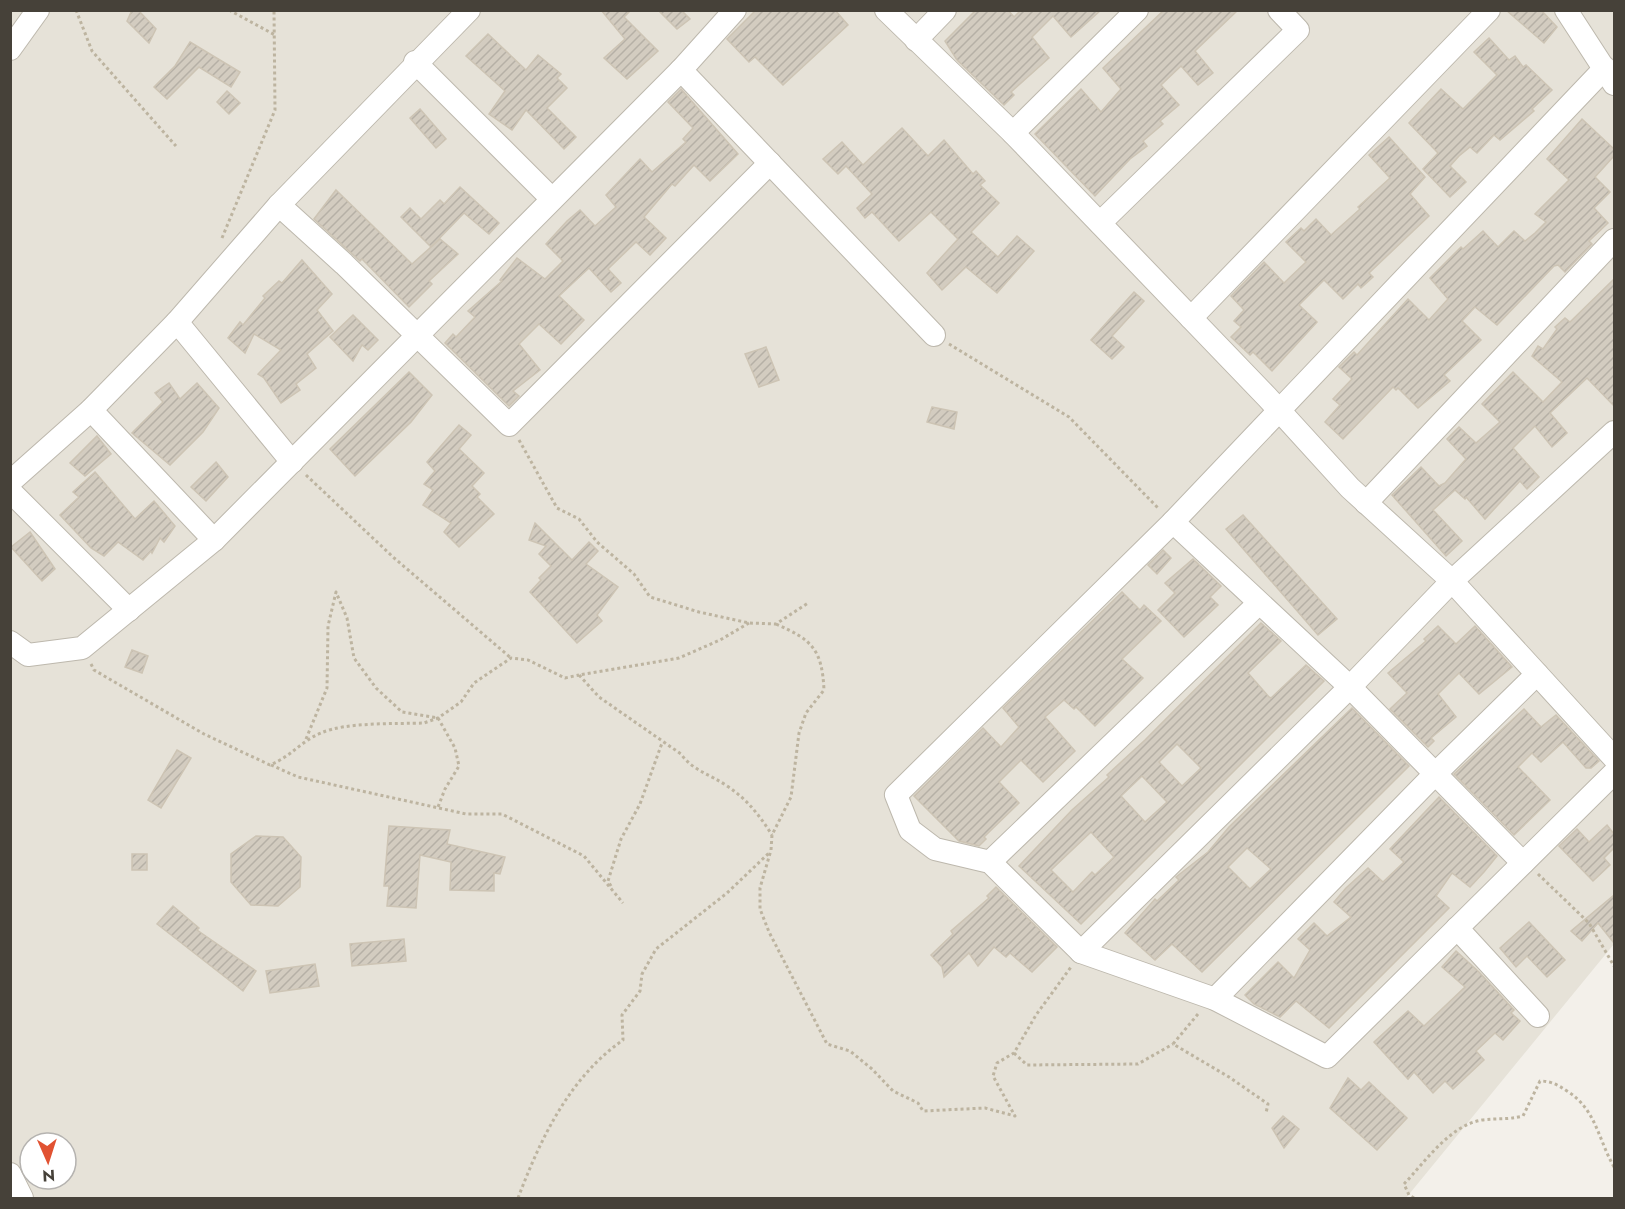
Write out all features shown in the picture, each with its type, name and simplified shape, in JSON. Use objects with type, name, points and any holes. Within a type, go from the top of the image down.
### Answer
[{"type":"street","points":[[10,50],[38,10]]},
{"type":"street","points":[[10,482],[91,410],[177,321],[279,205],[469,10]]},
{"type":"street","points":[[10,642],[28,655],[82,648],[214,540],[681,70],[735,10]]},
{"type":"street","points":[[886,10],[1013,133],[1366,503],[1452,581],[1614,758]]},
{"type":"street","points":[[916,40],[945,10]]},
{"type":"street","points":[[1013,133],[1137,10]]},
{"type":"street","points":[[1100,223],[1298,30],[1280,10]]},
{"type":"street","points":[[1191,318],[1489,10]]},
{"type":"street","points":[[1566,10],[1610,76],[1279,410],[1173,522],[896,795],[910,830],[935,849],[990,862],[1081,952],[1215,999],[1327,1057],[1457,928],[1527,866],[1614,773]]},
{"type":"street","points":[[416,62],[552,199]]},
{"type":"street","points":[[681,70],[934,335]]},
{"type":"street","points":[[279,205],[344,264],[415,336],[509,425],[770,163]]},
{"type":"street","points":[[1366,503],[1614,240]]},
{"type":"street","points":[[177,321],[292,462]]},
{"type":"street","points":[[91,410],[214,540]]},
{"type":"street","points":[[1081,952],[1350,687],[1452,581],[1614,432]]},
{"type":"street","points":[[10,491],[129,610]]},
{"type":"street","points":[[1173,522],[1258,604],[1350,687],[1527,866]]},
{"type":"street","points":[[990,862],[1258,604]]},
{"type":"street","points":[[1215,999],[1435,774],[1537,674]]},
{"type":"street","points":[[1457,928],[1538,1016]]},
{"type":"street","points":[[10,1174],[22,1198]]},
{"type":"path","points":[[76,10],[92,51],[176,146]]},
{"type":"path","points":[[230,10],[275,35]]},
{"type":"path","points":[[221,242],[275,110],[274,10]]},
{"type":"path","points":[[934,335],[1069,417],[1173,522]]},
{"type":"path","points":[[509,425],[536,466],[558,508],[579,519],[597,542],[634,574],[650,597],[673,606],[749,623],[776,624],[803,636],[818,652],[823,668],[824,690],[806,714],[800,733],[791,797],[772,836],[771,850],[760,888],[760,909],[779,954],[828,1044],[850,1051],[872,1069],[893,1091],[918,1103],[923,1111],[985,1108],[1016,1116],[993,1076],[997,1063],[1014,1053],[1032,1022],[1081,952]]},
{"type":"path","points":[[292,462],[393,557],[511,658],[528,660],[565,678],[679,657],[720,640],[749,623]]},
{"type":"path","points":[[270,765],[289,757],[306,739],[327,688],[328,626],[336,592],[347,618],[354,658],[376,688],[402,712],[438,718]]},
{"type":"path","points":[[776,624],[808,603]]},
{"type":"path","points":[[82,648],[94,670],[204,734],[270,765],[306,779],[466,814],[502,814],[540,831],[557,844],[584,856],[623,903],[608,881],[621,839],[640,804],[662,743]]},
{"type":"path","points":[[306,739],[324,731],[424,723],[438,718],[461,702],[474,683],[511,658]]},
{"type":"path","points":[[579,675],[599,697],[637,722],[662,743],[681,754],[690,767],[727,786],[756,809],[772,836]]},
{"type":"path","points":[[438,718],[455,748],[459,766],[445,789],[438,807]]},
{"type":"path","points":[[518,1198],[547,1127],[582,1077],[623,1040],[622,1015],[640,991],[642,974],[656,949],[727,893],[771,850]]},
{"type":"path","points":[[1527,866],[1588,923],[1614,966]]},
{"type":"path","points":[[1014,1053],[1027,1065],[1138,1064],[1173,1044],[1190,1020],[1215,999]]},
{"type":"path","points":[[1173,1044],[1229,1077],[1268,1104],[1266,1113]]},
{"type":"path","points":[[1414,1198],[1408,1195],[1404,1184],[1442,1144],[1466,1125],[1483,1120],[1503,1121],[1523,1116],[1540,1081],[1549,1081],[1581,1100],[1598,1126],[1614,1167]]},
{"type":"shaded area","points":[[10,11],[1614,11],[1614,944],[1406,1198],[11,1198]]},
{"type":"building","points":[[132,10],[138,10],[156,29],[149,43],[127,21]]},
{"type":"building","points":[[601,10],[631,10],[624,17],[658,51],[627,79],[604,58],[625,39]]},
{"type":"building","points":[[658,10],[681,10],[690,19],[677,29]]},
{"type":"building","points":[[756,10],[835,10],[848,25],[783,85],[755,57],[749,62],[727,39]]},
{"type":"building","points":[[976,10],[1008,10],[1014,17],[1021,10],[1101,10],[1071,37],[1053,16],[1032,37],[1049,58],[1011,92],[1014,95],[1004,105],[957,60],[945,41]]},
{"type":"building","points":[[1164,10],[1238,10],[1195,51],[1213,73],[1198,85],[1181,66],[1161,85],[1179,105],[1160,121],[1163,124],[1143,141],[1147,146],[1130,159],[1095,196],[1035,134],[1081,89],[1101,112],[1121,89],[1103,68]]},
{"type":"building","points":[[1506,10],[1541,10],[1557,27],[1544,43]]},
{"type":"building","points":[[488,34],[526,70],[538,55],[561,74],[557,78],[567,88],[547,108],[576,137],[564,149],[526,110],[512,130],[489,114],[505,91],[466,56]]},
{"type":"building","points":[[1489,38],[1509,60],[1515,56],[1523,67],[1526,65],[1552,90],[1532,109],[1534,111],[1500,140],[1494,135],[1477,153],[1470,147],[1459,156],[1450,166],[1466,182],[1450,197],[1423,169],[1438,153],[1409,123],[1441,89],[1463,109],[1497,75],[1474,52]]},
{"type":"building","points":[[190,42],[240,72],[231,87],[199,67],[167,99],[154,87],[175,66]]},
{"type":"building","points":[[681,89],[738,154],[710,181],[694,165],[675,186],[672,184],[644,217],[666,238],[650,255],[636,242],[608,269],[621,283],[611,292],[589,268],[559,296],[584,320],[561,344],[539,324],[519,344],[540,370],[513,391],[519,396],[509,406],[445,343],[453,334],[456,337],[475,317],[468,311],[502,281],[500,280],[517,258],[545,279],[563,261],[546,244],[567,221],[580,210],[595,226],[616,207],[606,195],[640,159],[652,172],[686,142],[683,139],[693,128],[668,102]]},
{"type":"building","points":[[227,91],[240,103],[229,114],[217,102]]},
{"type":"building","points":[[420,109],[446,139],[436,148],[410,118]]},
{"type":"building","points":[[1582,119],[1614,149],[1614,156],[1595,177],[1610,192],[1594,208],[1608,223],[1589,241],[1592,244],[1565,272],[1558,265],[1554,266],[1497,325],[1475,307],[1462,321],[1481,340],[1444,375],[1450,381],[1418,408],[1398,388],[1396,390],[1393,387],[1343,439],[1325,422],[1340,405],[1333,399],[1352,379],[1339,367],[1354,352],[1357,355],[1408,299],[1429,320],[1448,299],[1430,278],[1461,247],[1463,249],[1483,231],[1498,247],[1514,231],[1525,241],[1546,222],[1535,214],[1569,180],[1547,159]]},
{"type":"building","points":[[902,128],[928,156],[944,140],[973,174],[976,171],[985,181],[980,185],[999,203],[971,232],[998,257],[1017,236],[1034,251],[997,293],[966,267],[942,290],[927,273],[958,239],[931,212],[899,241],[872,212],[865,218],[857,208],[872,194],[846,166],[838,174],[823,159],[842,142],[863,165]]},
{"type":"building","points":[[1389,137],[1425,177],[1410,194],[1429,216],[1369,273],[1373,277],[1361,288],[1358,284],[1343,299],[1324,280],[1299,305],[1317,322],[1272,371],[1253,352],[1250,355],[1231,337],[1241,327],[1234,321],[1244,310],[1231,296],[1264,262],[1284,283],[1306,262],[1286,242],[1301,228],[1304,231],[1316,219],[1331,235],[1360,209],[1358,207],[1390,178],[1369,155]]},
{"type":"building","points":[[460,187],[499,223],[489,234],[464,213],[431,247],[401,217],[410,208],[421,219],[440,200],[444,204]]},
{"type":"building","points":[[336,190],[412,264],[440,239],[458,254],[429,281],[432,284],[409,307],[362,259],[360,261],[314,219]]},
{"type":"building","points":[[302,260],[332,294],[317,310],[333,331],[307,354],[316,368],[296,384],[300,390],[281,403],[264,378],[258,374],[281,350],[254,334],[245,353],[228,338],[240,322],[243,325],[265,298],[263,296],[279,281],[282,283]]},
{"type":"building","points":[[1614,279],[1614,406],[1587,378],[1550,413],[1567,433],[1552,447],[1535,426],[1513,448],[1539,477],[1527,489],[1520,481],[1485,519],[1466,497],[1465,499],[1455,490],[1433,510],[1462,541],[1446,556],[1392,495],[1421,467],[1439,486],[1445,483],[1466,459],[1447,439],[1459,427],[1476,443],[1500,422],[1482,404],[1513,372],[1543,402],[1562,382],[1532,356],[1538,346],[1543,349],[1557,329],[1555,327],[1565,318],[1570,322]]},
{"type":"building","points":[[1134,292],[1144,301],[1112,336],[1124,347],[1112,359],[1091,340]]},
{"type":"building","points":[[353,315],[378,340],[368,350],[362,345],[353,361],[330,337]]},
{"type":"building","points":[[766,347],[779,380],[759,387],[745,354]]},
{"type":"building","points":[[409,372],[432,395],[411,422],[355,476],[330,449]]},
{"type":"building","points":[[169,383],[180,399],[197,383],[219,408],[203,432],[170,465],[132,433],[163,402],[155,393]]},
{"type":"building","points":[[932,407],[957,412],[954,429],[927,422]]},
{"type":"building","points":[[459,425],[471,435],[459,449],[484,473],[472,486],[480,494],[477,497],[494,514],[459,547],[444,532],[451,523],[423,505],[433,490],[424,484],[435,471],[427,462]]},
{"type":"building","points":[[97,436],[111,454],[85,476],[70,463]]},
{"type":"building","points":[[216,462],[228,477],[206,501],[191,487]]},
{"type":"building","points":[[95,472],[135,519],[154,501],[175,526],[164,542],[160,538],[152,553],[151,551],[143,560],[118,542],[104,556],[91,548],[60,515],[79,497],[73,492]]},
{"type":"building","points":[[1243,515],[1337,619],[1318,635],[1226,529]]},
{"type":"building","points":[[535,523],[572,560],[589,542],[598,551],[586,564],[618,587],[597,615],[602,621],[577,643],[530,592],[551,566],[539,554],[546,546],[529,540]]},
{"type":"building","points":[[30,532],[55,569],[42,581],[11,547]]},
{"type":"building","points":[[1163,550],[1171,558],[1157,574],[1148,565]]},
{"type":"building","points":[[1193,559],[1221,586],[1210,597],[1218,605],[1184,637],[1158,610],[1175,593],[1165,583]]},
{"type":"building","points":[[1122,592],[1140,610],[1144,605],[1161,621],[1122,659],[1143,678],[1095,726],[1076,707],[1074,709],[1064,700],[1045,717],[1075,751],[1043,782],[1021,760],[999,782],[1019,803],[984,837],[986,839],[979,846],[959,841],[914,796],[983,728],[1001,747],[1019,727],[1003,708]]},
{"type":"building","points":[[1261,623],[1281,641],[1248,673],[1269,697],[1271,698],[1306,665],[1324,681],[1081,924],[1019,866],[1072,810],[1109,777],[1107,775]],"holes":[[[1177,744],[1201,768],[1182,786],[1159,762]],[[1142,776],[1167,802],[1145,822],[1121,796]],[[1091,832],[1114,857],[1095,875],[1092,872],[1073,892],[1051,870]]]},
{"type":"building","points":[[1438,626],[1456,644],[1475,626],[1512,667],[1479,694],[1459,673],[1438,694],[1456,717],[1431,738],[1434,741],[1428,747],[1390,709],[1407,693],[1388,673],[1426,641],[1424,639]]},
{"type":"building","points":[[132,650],[148,656],[142,673],[125,667]]},
{"type":"building","points":[[1352,708],[1409,766],[1202,972],[1172,944],[1155,960],[1125,933],[1155,899],[1157,901],[1179,880],[1176,877],[1208,852],[1229,827]],"holes":[[[1247,848],[1271,869],[1250,889],[1228,867]]]},
{"type":"building","points":[[1524,709],[1541,727],[1556,715],[1599,761],[1591,768],[1586,768],[1563,742],[1541,762],[1532,753],[1518,767],[1550,800],[1514,835],[1454,774]]},
{"type":"building","points":[[177,750],[191,758],[161,808],[148,800]]},
{"type":"building","points":[[1439,797],[1497,856],[1484,872],[1470,887],[1452,873],[1436,896],[1449,908],[1329,1028],[1296,1001],[1280,1017],[1254,1004],[1245,995],[1278,962],[1294,978],[1310,950],[1298,939],[1314,923],[1327,936],[1351,917],[1334,902],[1346,888],[1368,868],[1383,882],[1404,862],[1390,849]]},
{"type":"building","points":[[1607,825],[1614,834],[1614,848],[1604,858],[1610,865],[1593,881],[1559,846],[1577,829],[1589,842]]},
{"type":"building","points":[[389,826],[450,830],[447,844],[505,857],[500,874],[494,873],[494,891],[450,890],[451,862],[420,855],[416,908],[387,906],[389,886],[384,886]]},
{"type":"building","points":[[256,836],[283,837],[301,857],[300,887],[278,906],[251,905],[231,882],[231,854]]},
{"type":"building","points":[[132,854],[147,854],[147,870],[132,870]]},
{"type":"building","points":[[996,887],[1057,947],[1032,972],[1010,953],[1006,957],[994,947],[978,966],[969,953],[944,977],[942,967],[931,955],[953,934],[951,931],[989,898],[987,896]]},
{"type":"building","points":[[1614,895],[1614,943],[1598,923],[1582,941],[1571,931]]},
{"type":"building","points":[[173,906],[199,928],[197,930],[256,971],[243,991],[157,924]]},
{"type":"building","points":[[1529,922],[1565,960],[1547,977],[1527,956],[1516,967],[1500,948]]},
{"type":"building","points":[[404,939],[406,961],[352,966],[350,944]]},
{"type":"building","points":[[1456,951],[1514,1010],[1511,1013],[1520,1021],[1503,1040],[1495,1033],[1476,1051],[1484,1060],[1453,1089],[1445,1081],[1433,1093],[1414,1072],[1408,1079],[1374,1042],[1408,1011],[1424,1026],[1465,987],[1442,967]]},
{"type":"building","points":[[315,964],[319,986],[270,993],[266,971]]},
{"type":"building","points":[[1348,1078],[1361,1090],[1369,1082],[1407,1118],[1377,1150],[1330,1108]]},
{"type":"building","points":[[1283,1116],[1299,1129],[1284,1148],[1272,1128]]}]
